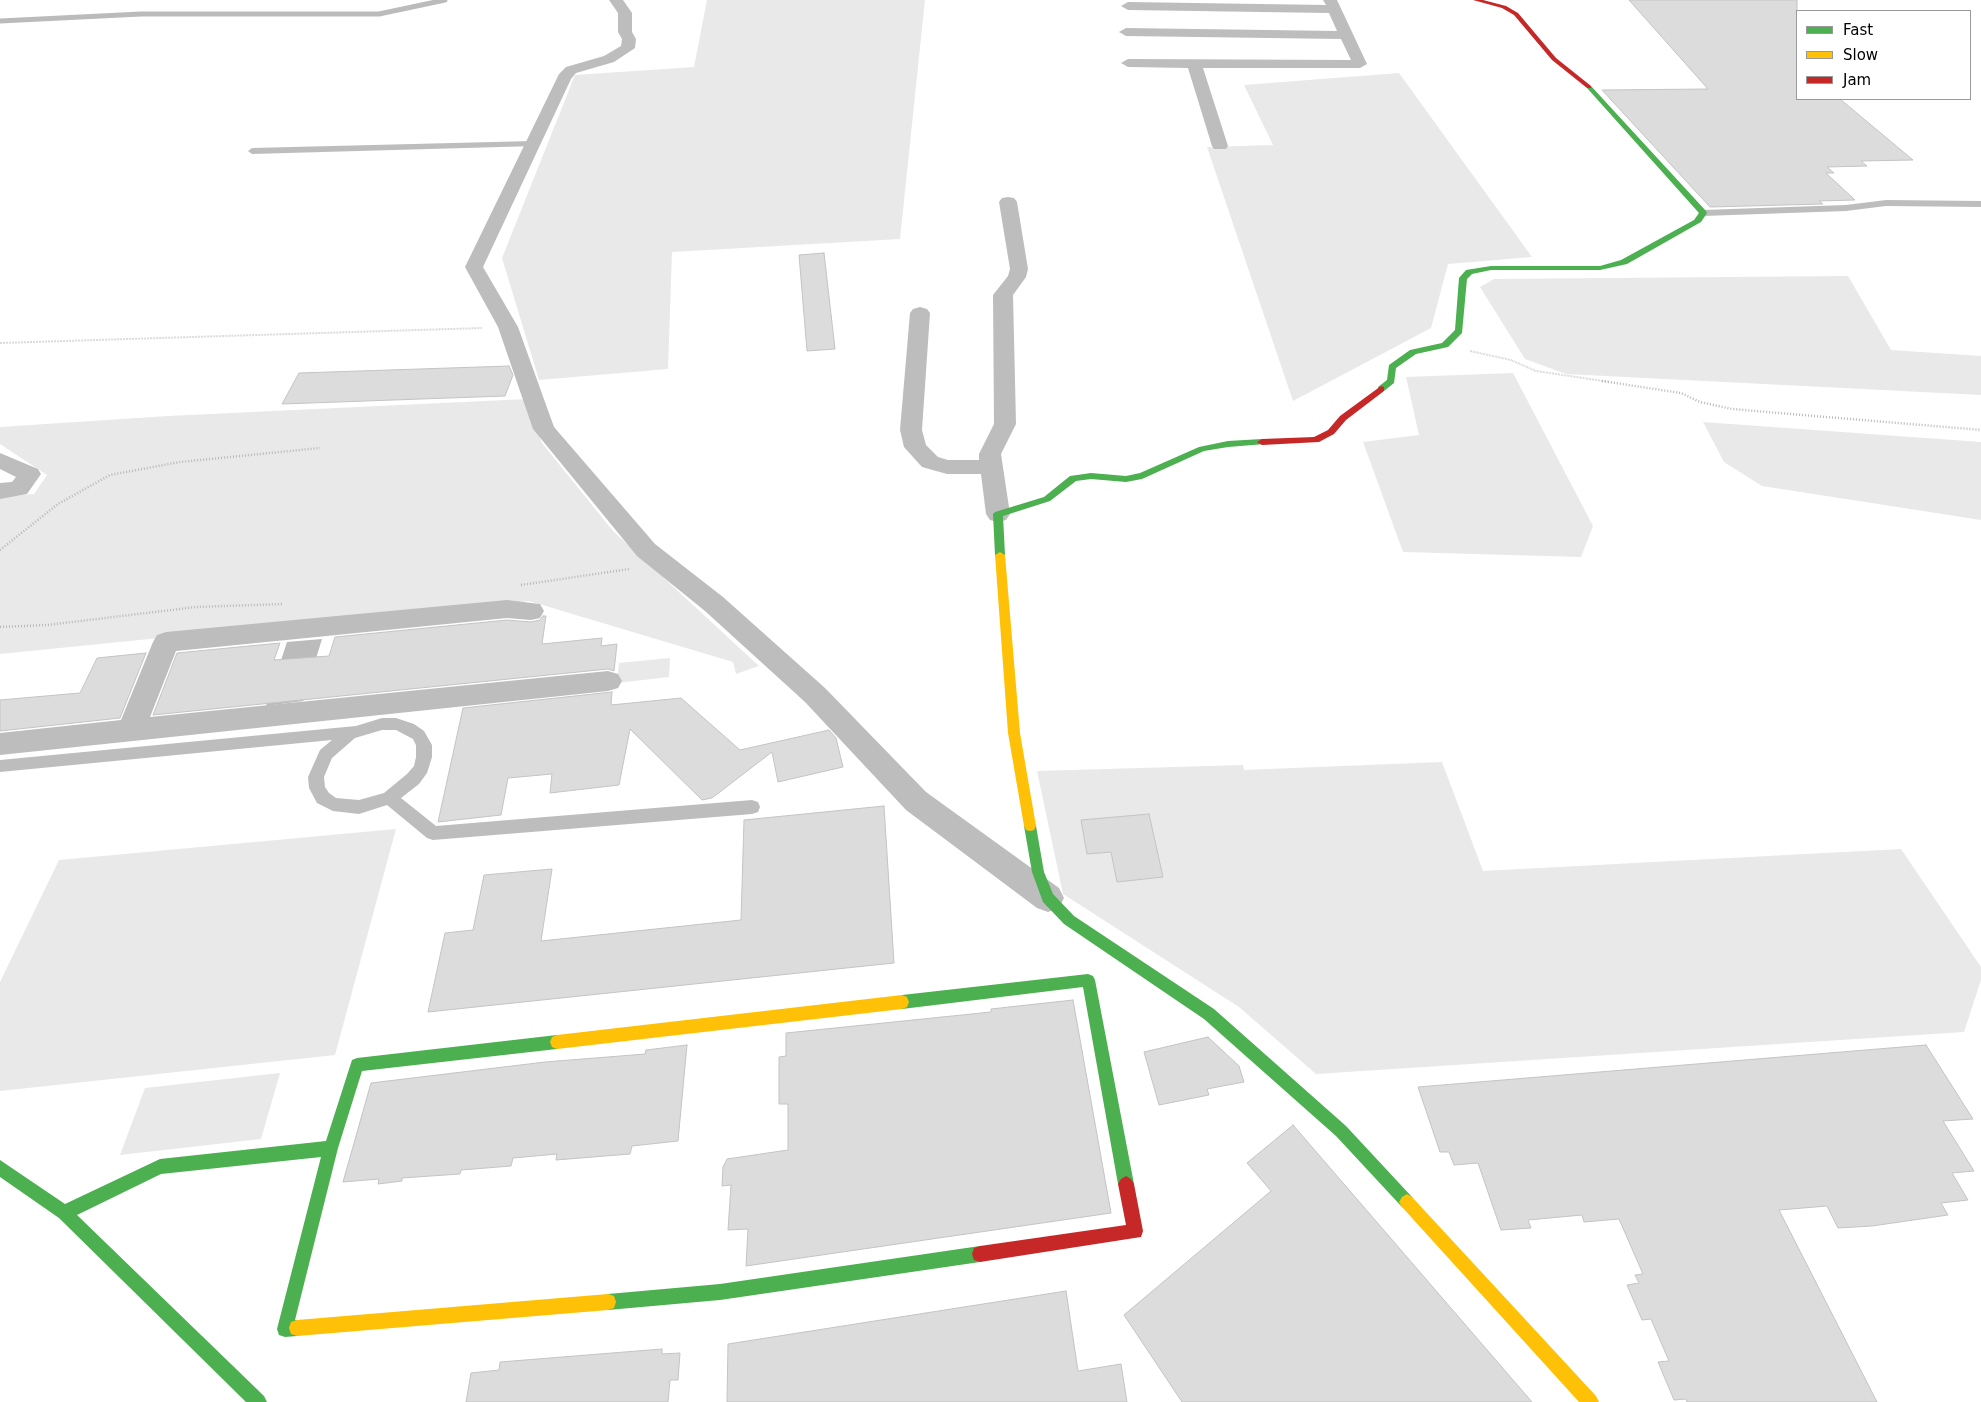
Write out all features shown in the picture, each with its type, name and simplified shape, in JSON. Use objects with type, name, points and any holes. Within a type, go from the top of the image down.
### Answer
[{"type":"street","points":[[616,0],[625,13],[625,32],[629,39],[628,48],[609,59],[571,70],[564,77],[474,267],[508,327],[544,429],[646,550],[714,604],[815,695],[916,801],[1048,898],[1069,920],[1209,1014],[1341,1131],[1590,1402]]},
{"type":"street","points":[[998,514],[1047,499],[1073,478],[1090,476],[1126,479],[1142,476],[1202,449],[1228,444],[1316,440],[1331,432],[1343,418],[1391,381],[1392,366],[1413,352],[1445,345],[1459,332],[1463,278],[1469,272],[1491,268],[1600,268],[1624,262],[1697,222],[1703,213],[1587,86],[1554,59],[1516,14],[1504,7],[1476,0]]},
{"type":"street","points":[[1128,6],[1332,4],[1360,64],[1128,63]]},
{"type":"street","points":[[1126,32],[1346,35]]},
{"type":"street","points":[[1194,63],[1220,146]]},
{"type":"street","points":[[1008,202],[1019,269],[1018,277],[1003,295],[1005,424],[990,454],[998,514],[1003,613],[1014,733],[1038,872],[1048,898]]},
{"type":"street","points":[[920,313],[911,430],[915,447],[930,462],[947,467],[993,467]]},
{"type":"street","points":[[0,460],[30,474],[19,490],[0,491]]},
{"type":"street","points":[[131,731],[166,642],[507,609],[531,611]]},
{"type":"street","points":[[0,744],[608,681]]},
{"type":"street","points":[[1088,980],[1136,1231],[720,1292],[285,1329],[332,1148],[357,1065],[1088,980]]},
{"type":"street","points":[[64,1214],[160,1167],[332,1148]]},
{"type":"street","points":[[0,1168],[64,1214],[258,1402]]},
{"type":"lane","points":[[252,151],[533,144]]},
{"type":"lane","points":[[1703,213],[1846,208],[1886,203],[1981,204]]},
{"type":"lane","points":[[0,766],[355,732],[382,724],[396,724],[410,728],[421,740],[424,757],[420,768],[403,789],[389,798],[359,808],[333,804],[323,798],[317,788],[316,778],[326,754],[337,743],[355,732]]},
{"type":"lane","points":[[389,798],[433,832],[752,807]]},
{"type":"path","points":[[0,343],[508,327]]},
{"type":"path","points":[[1445,345],[1511,360],[1536,371],[1681,393],[1700,402],[1732,409],[1981,430]]},
{"type":"path","points":[[0,550],[58,504],[110,475],[180,462],[320,448]]},
{"type":"path","points":[[520,585],[664,564]]},
{"type":"path","points":[[0,627],[47,625],[196,607],[284,604]]},
{"type":"shaded area","points":[[707,0],[925,0],[900,239],[672,252],[668,369],[539,380],[502,258],[575,75],[694,67]]},
{"type":"shaded area","points":[[1399,73],[1532,257],[1448,264],[1431,328],[1293,401],[1207,147],[1273,145],[1244,85]]},
{"type":"shaded area","points":[[1848,276],[1891,350],[1981,356],[1981,395],[1566,374],[1525,359],[1480,287],[1494,279]]},
{"type":"shaded area","points":[[1513,373],[1593,526],[1581,557],[1403,552],[1363,442],[1419,435],[1406,377]]},
{"type":"shaded area","points":[[527,399],[542,443],[613,531],[759,666],[736,674],[733,662],[529,601],[0,654],[0,497],[34,494],[47,475],[0,444],[0,427],[168,416]]},
{"type":"shaded area","points":[[1703,422],[1981,442],[1981,520],[1762,486],[1724,462]]},
{"type":"shaded area","points":[[322,639],[303,701],[266,706],[287,642]]},
{"type":"shaded area","points":[[670,658],[669,677],[617,683],[619,663]]},
{"type":"shaded area","points":[[1442,762],[1483,871],[1901,849],[1981,967],[1981,980],[1964,1032],[1316,1074],[1239,1007],[1063,894],[1037,771],[1243,765],[1244,770]]},
{"type":"shaded area","points":[[396,829],[335,1055],[0,1091],[0,982],[59,860]]},
{"type":"shaded area","points":[[280,1073],[261,1139],[120,1155],[145,1088]]},
{"type":"building","points":[[1629,0],[1797,0],[1796,100],[1841,100],[1913,160],[1861,161],[1867,166],[1827,167],[1834,173],[1826,173],[1855,200],[1819,201],[1823,204],[1710,207],[1602,90],[1708,89]]},
{"type":"building","points":[[824,253],[835,349],[807,351],[799,255]]},
{"type":"building","points":[[509,366],[513,375],[505,396],[282,404],[299,373]]},
{"type":"building","points":[[543,616],[546,616],[542,644],[602,638],[601,646],[617,644],[614,671],[608,669],[153,715],[177,653],[280,643],[274,660],[329,656],[335,637],[507,620],[531,622],[540,620]]},
{"type":"building","points":[[146,653],[120,718],[0,731],[0,700],[80,693],[97,658]]},
{"type":"building","points":[[612,692],[611,705],[681,698],[740,750],[829,730],[836,738],[843,767],[778,782],[772,752],[712,798],[702,800],[630,729],[619,785],[550,793],[552,774],[508,778],[501,815],[438,822],[463,708]]},
{"type":"building","points":[[884,806],[894,963],[428,1012],[445,933],[473,930],[484,875],[552,869],[541,941],[741,920],[744,820]]},
{"type":"building","points":[[1149,814],[1163,877],[1117,882],[1111,852],[1087,854],[1081,820]]},
{"type":"building","points":[[1073,1000],[1111,1213],[746,1266],[748,1229],[728,1230],[731,1185],[722,1186],[723,1167],[727,1159],[788,1150],[788,1104],[779,1104],[779,1057],[786,1056],[786,1033],[991,1012],[991,1009]]},
{"type":"building","points":[[1208,1037],[1239,1066],[1244,1082],[1207,1089],[1209,1095],[1159,1105],[1144,1052]]},
{"type":"building","points":[[687,1045],[678,1141],[632,1146],[630,1154],[556,1160],[557,1154],[513,1158],[511,1166],[461,1170],[460,1174],[402,1178],[402,1181],[378,1184],[379,1179],[343,1182],[371,1083],[545,1062],[645,1054],[646,1050]]},
{"type":"building","points":[[1926,1045],[1973,1119],[1943,1121],[1974,1171],[1952,1173],[1968,1200],[1941,1203],[1948,1215],[1872,1226],[1838,1228],[1827,1206],[1779,1210],[1877,1402],[1687,1402],[1686,1399],[1674,1400],[1658,1362],[1669,1361],[1651,1319],[1642,1320],[1627,1285],[1639,1283],[1635,1275],[1643,1274],[1619,1219],[1584,1222],[1582,1215],[1528,1220],[1531,1228],[1501,1230],[1478,1163],[1454,1165],[1449,1152],[1440,1152],[1418,1087]]},
{"type":"building","points":[[1293,1125],[1532,1402],[1182,1402],[1124,1315],[1271,1191],[1247,1163]]},
{"type":"building","points":[[1066,1291],[1078,1371],[1121,1364],[1127,1402],[727,1402],[728,1344]]},
{"type":"building","points":[[662,1349],[662,1354],[680,1353],[678,1380],[670,1380],[668,1402],[466,1402],[471,1373],[499,1370],[500,1362]]},
{"type":"waterway","points":[[0,21],[141,14],[379,14],[445,0]]},
{"type":"traffic: fast","points":[[1381,389],[1391,381],[1392,367],[1413,352],[1445,345],[1459,331],[1463,278],[1469,272],[1491,268],[1600,268],[1624,262],[1697,222],[1703,213],[1589,87]]},
{"type":"traffic: fast","points":[[1000,555],[998,514],[1047,499],[1073,478],[1091,476],[1126,479],[1142,476],[1202,449],[1228,444],[1262,442]]},
{"type":"traffic: fast","points":[[1030,826],[1038,872],[1048,898],[1069,920],[1209,1014],[1341,1131],[1407,1202]]},
{"type":"traffic: fast","points":[[902,1002],[1088,980],[1126,1184]]},
{"type":"traffic: fast","points":[[331,1148],[357,1065],[557,1042]]},
{"type":"traffic: fast","points":[[64,1213],[160,1167],[331,1148],[285,1329],[297,1328]]},
{"type":"traffic: fast","points":[[0,1168],[64,1213],[258,1402]]},
{"type":"traffic: fast","points":[[608,1302],[720,1292],[980,1254]]},
{"type":"traffic: slow","points":[[1000,555],[1014,733],[1030,826]]},
{"type":"traffic: slow","points":[[557,1042],[902,1002]]},
{"type":"traffic: slow","points":[[1407,1202],[1590,1402]]},
{"type":"traffic: slow","points":[[297,1328],[608,1302]]},
{"type":"traffic: jam","points":[[1476,0],[1504,7],[1516,14],[1554,59],[1589,87]]},
{"type":"traffic: jam","points":[[1262,442],[1316,440],[1331,432],[1343,418],[1381,389]]},
{"type":"traffic: jam","points":[[980,1254],[1135,1231],[1126,1184]]}]
